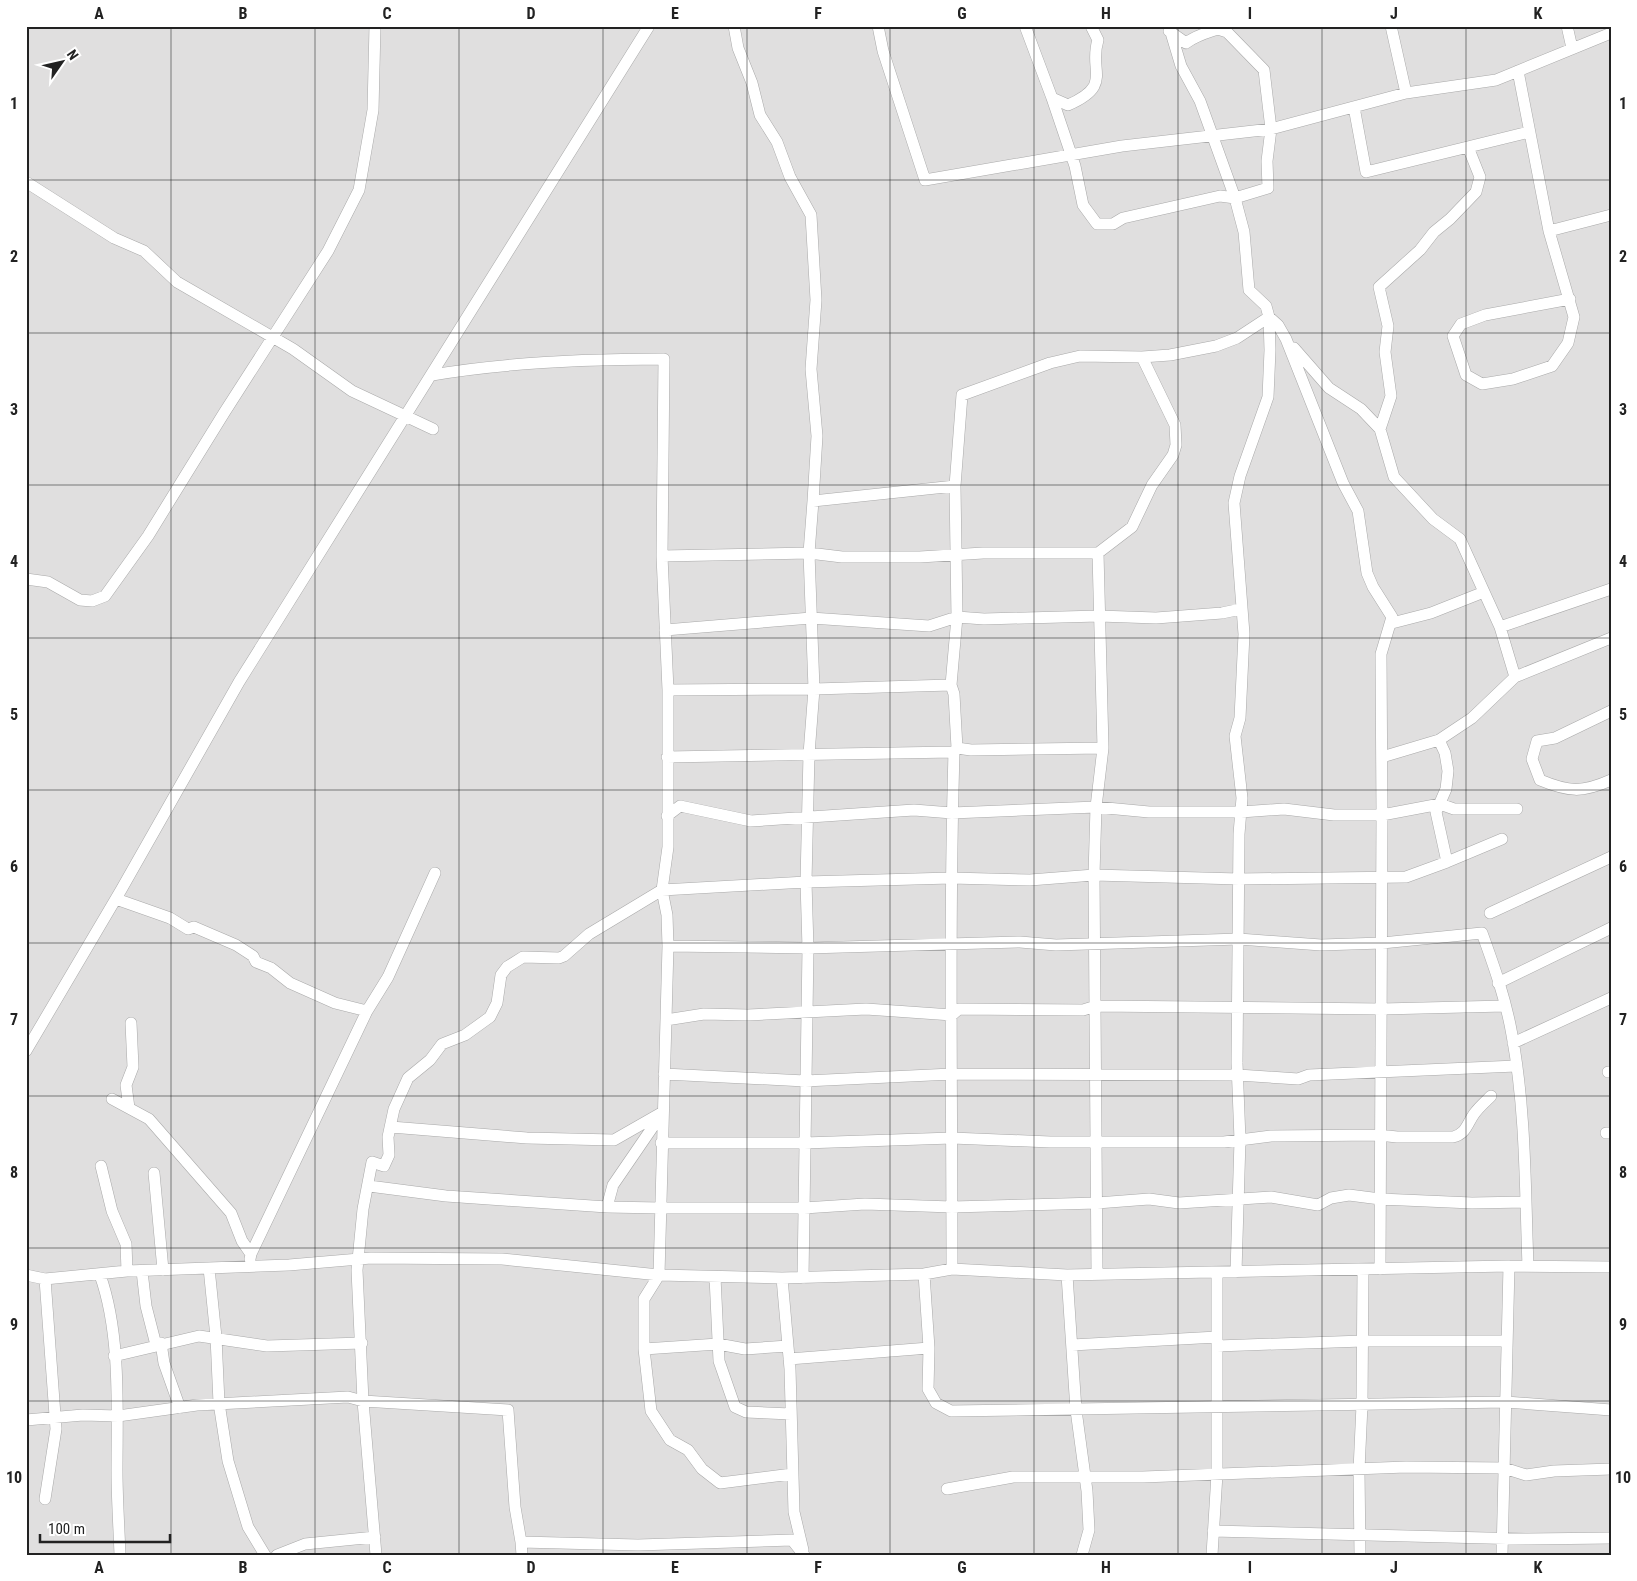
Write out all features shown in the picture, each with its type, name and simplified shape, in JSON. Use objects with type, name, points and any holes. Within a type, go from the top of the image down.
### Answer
[{"type":"street","points":[[26,580],[48,582],[80,600],[92,601],[105,596],[148,536],[328,251],[359,190],[373,110],[375,26]]},
{"type":"street","points":[[26,1051],[116,899],[239,682],[649,26]]},
{"type":"street","points":[[734,26],[738,48],[752,83],[760,115],[777,142],[790,177],[811,214],[816,300],[811,369],[817,436],[808,552],[814,689],[807,818],[808,948],[803,1278]]},
{"type":"street","points":[[878,26],[883,51],[925,180],[1071,154],[1210,134],[1271,129],[1406,93],[1496,80],[1611,33]]},
{"type":"street","points":[[1025,26],[1071,154],[1083,205],[1097,224],[1113,224],[1123,218],[1220,196],[1235,198],[1268,188],[1267,161],[1271,129],[1264,70],[1227,32],[1216,28],[1211,33],[1197,34],[1186,43],[1167,28]]},
{"type":"street","points":[[1052,98],[1068,105],[1089,92],[1096,84],[1098,65],[1094,53],[1098,40],[1091,26]]},
{"type":"street","points":[[1391,26],[1406,93]]},
{"type":"street","points":[[1567,26],[1572,48]]},
{"type":"street","points":[[1167,28],[1181,66],[1200,101],[1210,134],[1235,198],[1244,232],[1249,290],[1263,301],[1269,317],[1268,397],[1240,476],[1234,504],[1244,634],[1240,718],[1235,736],[1242,798],[1238,1008],[1240,1140],[1236,1272]]},
{"type":"street","points":[[1518,71],[1549,231],[1570,299],[1574,317],[1568,343],[1552,366],[1513,379],[1482,384],[1466,375],[1453,336],[1461,324],[1485,315],[1570,299]]},
{"type":"street","points":[[1354,107],[1366,172],[1529,132]]},
{"type":"street","points":[[1380,429],[1391,396],[1385,352],[1388,326],[1379,287],[1420,250],[1434,232],[1450,219],[1476,192],[1480,176],[1468,147]]},
{"type":"street","points":[[26,182],[114,238],[144,251],[177,282],[273,336],[352,391],[433,429]]},
{"type":"street","points":[[1549,231],[1611,215]]},
{"type":"street","points":[[1269,317],[1278,325],[1286,339],[1342,484],[1358,511],[1367,573],[1373,587],[1391,612],[1392,623],[1380,654],[1382,757],[1382,1009],[1379,1135],[1380,1269]]},
{"type":"street","points":[[952,1269],[953,944],[951,878],[955,750],[954,694],[951,685],[956,617],[955,486],[962,395],[1050,363],[1080,356],[1142,357],[1170,355],[1216,346],[1237,338],[1269,317]]},
{"type":"street","points":[[1286,339],[1329,388],[1361,409],[1380,429],[1394,477],[1433,519],[1460,540],[1500,627],[1515,677]]},
{"type":"street","points":[[662,556],[808,552],[842,557],[983,553],[1098,553],[1132,526],[1152,486],[1173,455],[1176,445],[1175,425],[1142,357]]},
{"type":"street","points":[[432,375],[481,366],[601,359],[664,360],[662,556],[668,690],[668,847],[662,890],[667,915],[668,946],[659,1275],[644,1299],[644,1349],[651,1411],[670,1440],[688,1450],[702,1469],[720,1483],[792,1474]]},
{"type":"street","points":[[813,501],[955,486]]},
{"type":"street","points":[[1097,1274],[1094,875],[1096,807],[1103,748],[1098,553]]},
{"type":"street","points":[[1500,627],[1611,590]]},
{"type":"street","points":[[1392,623],[1431,613],[1484,592]]},
{"type":"street","points":[[665,630],[811,618],[929,626],[956,617],[984,619],[1099,616],[1156,618],[1222,613],[1241,609]]},
{"type":"street","points":[[1382,757],[1439,740],[1472,718],[1515,677],[1611,638]]},
{"type":"street","points":[[668,690],[814,689],[951,685]]},
{"type":"street","points":[[1611,711],[1555,738],[1537,741],[1532,759],[1540,780],[1564,790],[1593,788],[1611,780]]},
{"type":"street","points":[[1439,740],[1445,753],[1448,771],[1446,789],[1436,812],[1447,862]]},
{"type":"street","points":[[667,757],[1103,748]]},
{"type":"street","points":[[667,816],[680,806],[751,821],[914,810],[952,813],[1096,807],[1149,812],[1284,810],[1334,815],[1382,815],[1440,804],[1454,809],[1517,809]]},
{"type":"street","points":[[376,1555],[363,1401],[358,1258],[363,1209],[369,1186],[372,1162],[384,1166],[389,1155],[388,1137],[396,1103],[408,1078],[430,1060],[442,1044],[465,1035],[490,1017],[496,1003],[501,975],[507,967],[523,957],[559,958],[564,956],[589,934],[662,890],[806,882],[951,878],[1030,880],[1094,875],[1239,879],[1406,877],[1502,839]]},
{"type":"street","points":[[1490,914],[1611,856]]},
{"type":"street","points":[[250,1260],[367,1011],[388,977],[435,873]]},
{"type":"street","points":[[116,899],[170,918],[188,929],[194,927],[236,945],[252,956],[256,962],[271,968],[290,983],[335,1003],[367,1011]]},
{"type":"street","points":[[1498,983],[1611,928]]},
{"type":"street","points":[[668,946],[808,948],[1020,942],[1056,945],[1239,939],[1321,944],[1382,943],[1482,933],[1505,1006],[1513,1043],[1523,1113],[1528,1266]]},
{"type":"street","points":[[1513,1043],[1608,1001]]},
{"type":"street","points":[[666,1020],[704,1014],[748,1014],[866,1008],[952,1015],[959,1009],[1083,1010],[1096,1006],[1382,1009],[1505,1006]]},
{"type":"street","points":[[129,1108],[126,1085],[133,1067],[131,1023]]},
{"type":"street","points":[[664,1074],[805,1081],[952,1074],[1238,1075],[1298,1079],[1309,1076],[1381,1071],[1516,1066]]},
{"type":"street","points":[[662,1144],[804,1143],[952,1138],[1224,1142],[1271,1136],[1379,1135],[1397,1138],[1460,1135],[1491,1096]]},
{"type":"street","points":[[112,1099],[149,1119],[231,1213],[250,1260]]},
{"type":"street","points":[[391,1127],[527,1138],[614,1140],[663,1112]]},
{"type":"street","points":[[607,1207],[613,1185],[663,1112]]},
{"type":"street","points":[[102,1166],[112,1211],[126,1244],[127,1271]]},
{"type":"street","points":[[154,1174],[162,1270]]},
{"type":"street","points":[[369,1186],[446,1196],[607,1207],[660,1208],[804,1208],[865,1204],[952,1207],[1097,1204],[1148,1199],[1180,1203],[1271,1197],[1318,1205],[1331,1198],[1349,1194],[1380,1199],[1472,1203],[1526,1202]]},
{"type":"street","points":[[26,1275],[45,1279],[127,1271],[209,1268],[250,1260],[289,1265],[358,1258],[502,1259],[659,1275],[782,1278],[924,1274],[952,1269],[1067,1275],[1509,1266],[1611,1267]]},
{"type":"street","points":[[1502,1555],[1509,1266]]},
{"type":"street","points":[[209,1268],[216,1338],[219,1403],[228,1461],[248,1528],[265,1555]]},
{"type":"street","points":[[1360,1555],[1359,1470],[1362,1405],[1363,1269]]},
{"type":"street","points":[[142,1271],[146,1306],[180,1408]]},
{"type":"street","points":[[1212,1555],[1217,1474],[1217,1272]]},
{"type":"street","points":[[924,1274],[928,1389],[936,1403],[951,1411],[1506,1402],[1611,1410]]},
{"type":"street","points":[[100,1275],[107,1293],[114,1356],[118,1416],[117,1472],[120,1555]]},
{"type":"street","points":[[1067,1275],[1076,1410],[1090,1530],[1082,1555]]},
{"type":"street","points":[[715,1276],[719,1361],[735,1407],[746,1412],[790,1414]]},
{"type":"street","points":[[782,1278],[789,1360],[794,1512],[805,1555]]},
{"type":"street","points":[[45,1279],[56,1417],[56,1429],[45,1499]]},
{"type":"street","points":[[114,1356],[158,1344],[199,1336],[267,1346],[362,1343]]},
{"type":"street","points":[[1072,1345],[1217,1342],[1506,1341]]},
{"type":"street","points":[[644,1349],[718,1344],[745,1349],[788,1346]]},
{"type":"street","points":[[789,1360],[928,1348]]},
{"type":"street","points":[[26,1420],[56,1417],[118,1416],[219,1403],[348,1398],[363,1401],[508,1410],[522,1555]]},
{"type":"street","points":[[947,1489],[1013,1477],[1217,1474],[1406,1468],[1504,1468],[1526,1475],[1554,1471],[1611,1469]]},
{"type":"street","points":[[1213,1531],[1611,1538]]},
{"type":"street","points":[[277,1555],[305,1544],[375,1537]]},
{"type":"street","points":[[521,1542],[638,1545],[792,1540],[805,1555]]},
{"type":"shaded area","points":[[26,26],[1611,26],[1611,1555],[26,1555]]}]
